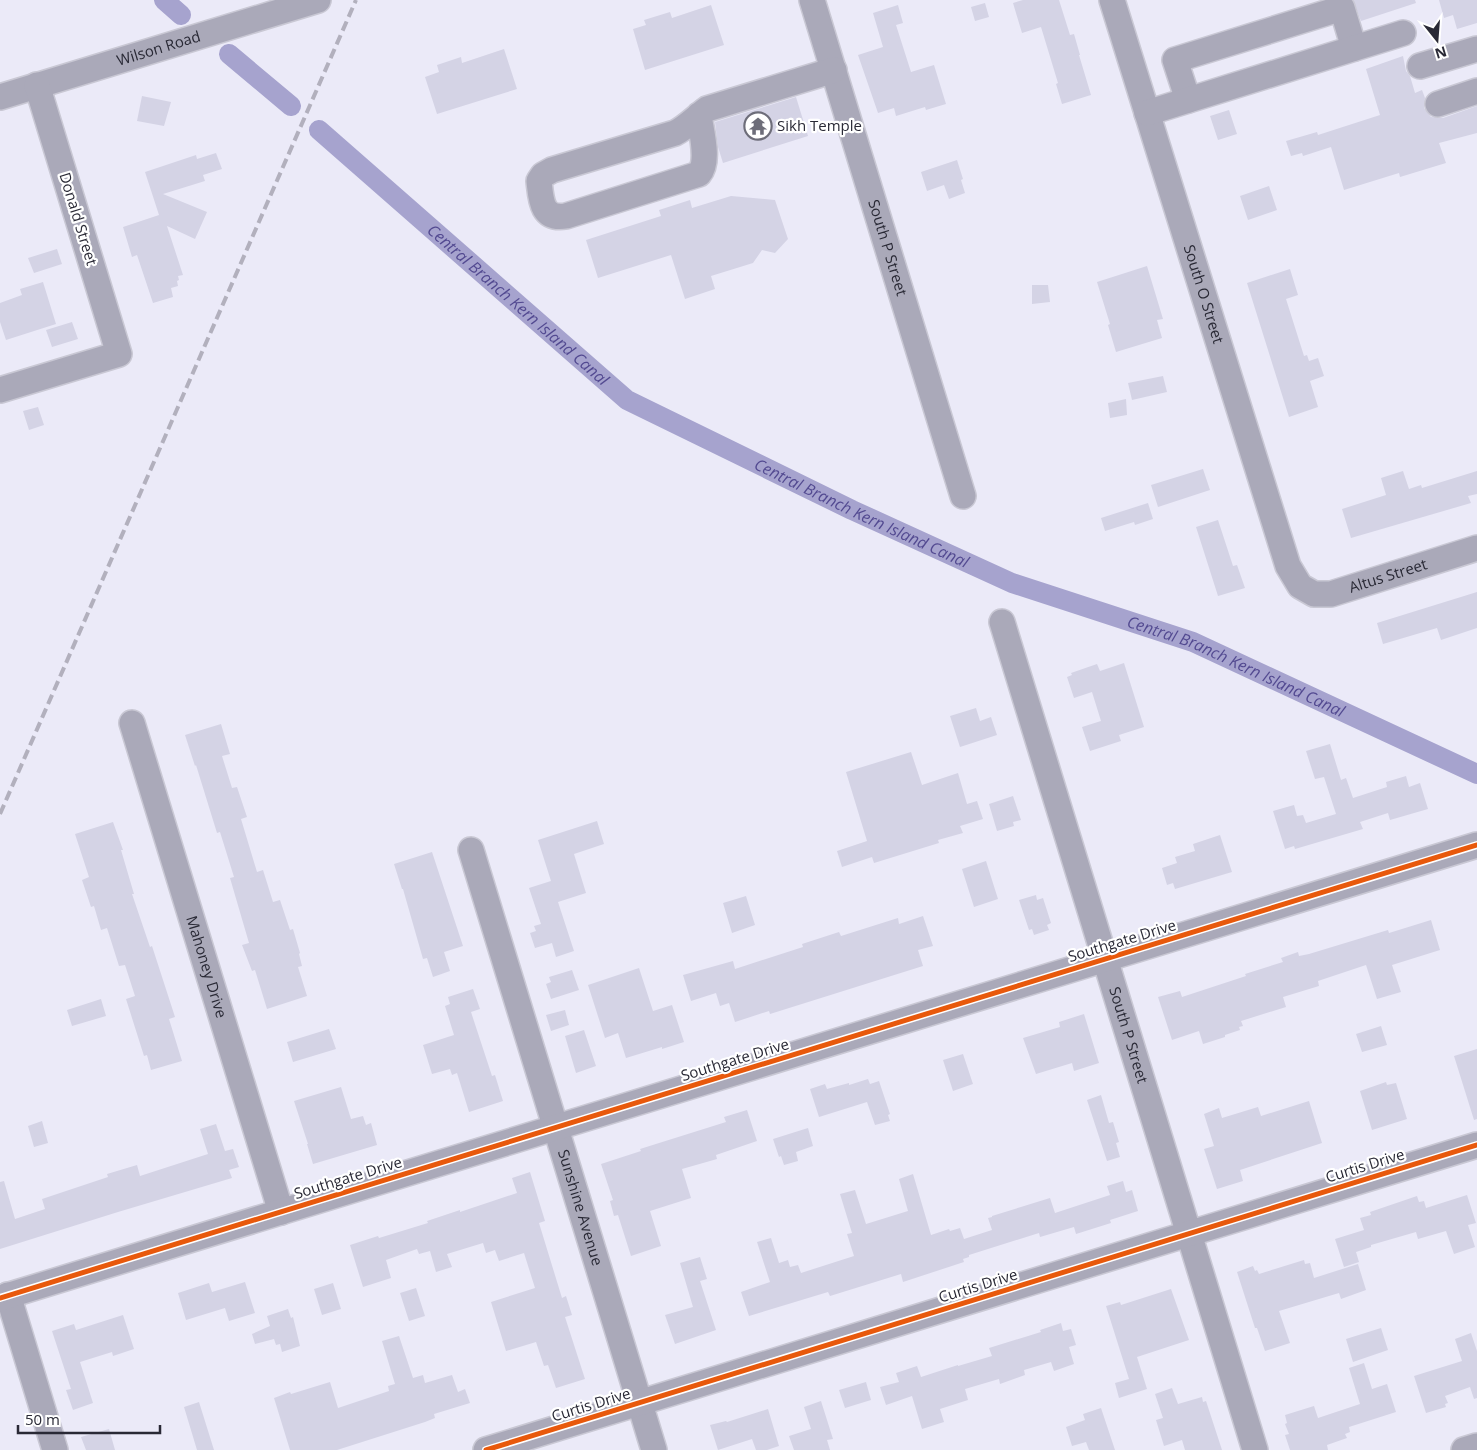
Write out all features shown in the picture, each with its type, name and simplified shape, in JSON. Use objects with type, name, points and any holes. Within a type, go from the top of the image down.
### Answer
[{"type":"street","name":"Wilson Road","points":[[0,97],[318,0]]},
{"type":"street","name":"South P Street","points":[[812,0],[963,496]]},
{"type":"street","name":"South O Street","points":[[1112,0],[1288,566],[1300,586]]},
{"type":"street","points":[[1188,100],[1175,60],[1342,8],[1354,48]]},
{"type":"street","points":[[1147,113],[1402,32]]},
{"type":"street","points":[[1420,66],[1477,49]]},
{"type":"street","points":[[699,115],[704,166],[699,174],[566,216],[555,216],[545,209],[539,181],[543,175],[552,170],[675,133],[684,128],[699,115],[707,109],[834,70]]},
{"type":"street","name":"Donald Street","points":[[0,390],[119,354],[38,85]]},
{"type":"street","points":[[1438,104],[1477,91]]},
{"type":"street","name":"Altus Street","points":[[1300,586],[1314,594],[1331,594],[1477,548]]},
{"type":"street","name":"South P Street","points":[[1002,622],[1255,1450]]},
{"type":"street","name":"Mahoney Drive","points":[[132,723],[281,1212]]},
{"type":"street","name":"Southgate Drive","points":[[4,1296],[1477,845]]},
{"type":"street","name":"Sunshine Avenue","points":[[471,850],[654,1450]]},
{"type":"street","name":"Curtis Drive","points":[[486,1450],[1477,1145]]},
{"type":"street","points":[[4,1296],[55,1450]]},
{"type":"street","points":[[1464,1450],[1477,1446]]},
{"type":"building","points":[[1023,0],[1059,0],[1070,35],[1074,34],[1091,95],[1062,104],[1056,84],[1058,83],[1041,27],[1022,33],[1013,3]]},
{"type":"building","points":[[1353,0],[1415,0],[1416,3],[1361,21]]},
{"type":"building","points":[[1439,0],[1477,0],[1477,23],[1457,29],[1453,15],[1444,18]]},
{"type":"building","points":[[985,3],[989,17],[975,21],[971,7]]},
{"type":"building","points":[[711,5],[724,45],[645,70],[633,29],[646,25],[644,20],[670,12],[672,18]]},
{"type":"building","points":[[898,5],[903,23],[896,25],[911,72],[934,65],[946,104],[926,110],[925,107],[896,116],[894,108],[878,113],[858,55],[883,47],[873,13]]},
{"type":"building","points":[[504,49],[517,89],[437,114],[425,77],[439,72],[437,65],[461,57],[462,63]]},
{"type":"building","points":[[1403,56],[1406,71],[1410,76],[1415,93],[1422,90],[1425,98],[1424,108],[1431,117],[1443,118],[1477,106],[1477,133],[1439,143],[1446,163],[1400,177],[1399,173],[1344,190],[1331,147],[1303,156],[1302,153],[1291,156],[1286,141],[1317,132],[1318,135],[1380,115],[1366,69]]},
{"type":"building","points":[[142,96],[171,102],[164,126],[137,121]]},
{"type":"building","name":"Sikh Temple","points":[[796,97],[808,136],[723,163],[718,147],[715,122]]},
{"type":"building","points":[[1229,110],[1237,134],[1218,140],[1210,116]]},
{"type":"building","points":[[216,153],[222,169],[203,175],[205,181],[163,194],[207,212],[195,239],[167,226],[183,275],[178,276],[178,286],[171,288],[173,297],[153,303],[137,255],[132,257],[123,227],[159,215],[145,172],[196,155],[197,159]]},
{"type":"building","points":[[957,160],[965,193],[949,199],[944,185],[927,191],[921,172]]},
{"type":"building","points":[[1269,186],[1277,210],[1248,220],[1240,196]]},
{"type":"building","points":[[731,196],[775,200],[788,239],[775,253],[762,250],[753,263],[711,276],[715,289],[685,299],[671,255],[598,278],[586,240],[661,216],[659,210],[690,200],[692,208]]},
{"type":"building","points":[[57,249],[62,264],[34,273],[28,258]]},
{"type":"building","points":[[1147,266],[1163,319],[1157,320],[1162,338],[1116,352],[1108,325],[1110,324],[1097,282]]},
{"type":"building","points":[[1290,269],[1298,295],[1286,299],[1304,356],[1307,355],[1309,361],[1318,358],[1324,376],[1310,381],[1318,407],[1289,417],[1247,283]]},
{"type":"building","points":[[43,282],[56,324],[6,340],[0,322],[0,303],[22,295],[20,289]]},
{"type":"building","points":[[1032,285],[1048,285],[1050,302],[1032,304]]},
{"type":"building","points":[[72,322],[78,339],[52,347],[46,330]]},
{"type":"building","points":[[1163,376],[1167,392],[1132,400],[1128,383]]},
{"type":"building","points":[[1126,399],[1127,415],[1110,418],[1108,403]]},
{"type":"building","points":[[38,407],[44,425],[29,430],[23,411]]},
{"type":"building","points":[[1203,469],[1210,490],[1158,507],[1151,485]]},
{"type":"building","points":[[1403,471],[1409,489],[1421,485],[1422,488],[1477,471],[1477,494],[1468,496],[1471,503],[1351,538],[1342,509],[1386,495],[1381,478]]},
{"type":"building","points":[[1148,503],[1153,519],[1135,525],[1134,522],[1105,531],[1101,518]]},
{"type":"building","points":[[1218,520],[1233,566],[1237,565],[1245,588],[1218,596],[1196,527]]},
{"type":"building","points":[[1477,592],[1477,628],[1441,640],[1437,628],[1383,644],[1377,623]]},
{"type":"building","points":[[1124,663],[1144,727],[1119,735],[1121,741],[1090,751],[1082,727],[1101,721],[1092,692],[1074,698],[1067,677],[1072,675],[1071,673],[1097,664],[1100,671]]},
{"type":"building","points":[[976,708],[980,721],[991,717],[997,735],[960,747],[950,716]]},
{"type":"building","points":[[221,724],[230,754],[222,756],[232,788],[237,787],[247,817],[241,819],[257,872],[263,870],[273,902],[280,900],[290,930],[293,929],[302,966],[298,967],[307,996],[267,1009],[255,970],[252,971],[242,945],[249,943],[230,878],[234,877],[220,832],[217,833],[185,735]]},
{"type":"building","points":[[1330,744],[1341,780],[1346,778],[1353,798],[1387,787],[1386,782],[1406,776],[1409,787],[1420,783],[1428,809],[1390,820],[1388,813],[1360,822],[1363,829],[1295,849],[1294,846],[1285,849],[1273,811],[1294,805],[1297,816],[1303,815],[1306,823],[1336,814],[1324,777],[1315,779],[1306,751]]},
{"type":"building","points":[[911,752],[922,785],[958,773],[967,804],[977,801],[983,819],[960,826],[963,833],[938,840],[939,843],[874,863],[872,857],[842,867],[837,851],[867,841],[846,772]]},
{"type":"building","points":[[1013,796],[1021,820],[1013,822],[1014,826],[997,831],[989,804]]},
{"type":"building","points":[[597,821],[604,844],[574,854],[586,893],[558,902],[574,951],[556,957],[552,943],[535,948],[530,933],[536,931],[534,926],[541,924],[529,888],[551,881],[538,840]]},
{"type":"building","points":[[113,822],[123,850],[121,850],[134,894],[132,894],[150,947],[152,946],[175,1017],[169,1019],[182,1061],[151,1070],[147,1055],[144,1056],[126,999],[135,996],[125,965],[119,966],[107,928],[101,930],[94,906],[91,907],[82,880],[89,877],[75,834]]},
{"type":"building","points":[[1220,835],[1232,872],[1175,889],[1173,883],[1167,885],[1162,868],[1177,863],[1175,857],[1195,851],[1193,844]]},
{"type":"building","points":[[432,852],[463,946],[444,952],[450,971],[433,977],[427,958],[423,959],[394,864]]},
{"type":"building","points":[[986,861],[998,899],[974,907],[962,869]]},
{"type":"building","points":[[1036,895],[1037,900],[1043,898],[1051,923],[1047,925],[1049,930],[1034,935],[1032,929],[1029,930],[1019,900]]},
{"type":"building","points":[[746,896],[755,925],[732,933],[723,903]]},
{"type":"building","points":[[923,916],[933,946],[918,950],[923,966],[770,1014],[769,1011],[735,1022],[729,1003],[720,1006],[716,993],[691,1001],[683,975],[733,961],[735,969],[803,947],[802,944],[839,932],[841,936],[898,918],[899,924]]},
{"type":"building","points":[[1431,920],[1440,950],[1392,965],[1401,992],[1377,999],[1366,965],[1318,981],[1319,986],[1283,997],[1286,1007],[1241,1021],[1243,1026],[1239,1027],[1240,1030],[1225,1035],[1225,1037],[1203,1044],[1199,1031],[1172,1040],[1158,997],[1180,991],[1182,997],[1283,962],[1281,958],[1298,952],[1299,956],[1309,954],[1388,930],[1389,933]]},
{"type":"building","points":[[639,968],[653,1011],[672,1005],[684,1042],[626,1058],[618,1033],[605,1038],[588,985]]},
{"type":"building","points":[[572,970],[579,990],[551,999],[546,984],[551,982],[549,977]]},
{"type":"building","points":[[473,989],[480,1009],[471,1012],[492,1076],[495,1075],[503,1101],[469,1112],[457,1073],[452,1075],[450,1069],[432,1074],[423,1045],[454,1035],[445,1006],[450,1004],[448,997]]},
{"type":"building","points":[[101,999],[106,1016],[72,1026],[67,1010]]},
{"type":"building","points":[[565,1010],[569,1025],[551,1031],[546,1015]]},
{"type":"building","points":[[1084,1014],[1099,1063],[1074,1071],[1072,1063],[1036,1074],[1023,1038],[1060,1027],[1059,1022]]},
{"type":"building","points":[[1381,1026],[1387,1045],[1362,1052],[1356,1034]]},
{"type":"building","points":[[329,1029],[336,1049],[293,1062],[287,1042]]},
{"type":"building","points":[[584,1030],[596,1066],[576,1073],[565,1036]]},
{"type":"building","points":[[1477,1049],[1477,1119],[1474,1120],[1454,1056]]},
{"type":"building","points":[[963,1054],[973,1084],[953,1091],[943,1060]]},
{"type":"building","points":[[868,1079],[870,1084],[879,1081],[890,1114],[888,1115],[890,1121],[875,1125],[867,1102],[819,1117],[810,1089],[825,1084],[827,1089]]},
{"type":"building","points":[[1386,1082],[1387,1085],[1396,1083],[1407,1119],[1372,1130],[1360,1091]]},
{"type":"building","points":[[341,1087],[351,1119],[363,1116],[366,1125],[371,1123],[377,1145],[313,1164],[294,1101]]},
{"type":"building","points":[[1101,1095],[1109,1123],[1113,1122],[1119,1142],[1116,1143],[1120,1157],[1107,1161],[1087,1100]]},
{"type":"building","points":[[1309,1101],[1322,1143],[1240,1170],[1243,1181],[1217,1189],[1204,1149],[1214,1146],[1204,1114],[1219,1108],[1222,1118],[1258,1107],[1261,1116]]},
{"type":"building","points":[[747,1110],[757,1141],[716,1155],[717,1159],[682,1169],[691,1198],[650,1211],[661,1246],[631,1256],[618,1215],[614,1216],[610,1201],[613,1200],[601,1164],[641,1151],[640,1149],[726,1122],[724,1117]]},
{"type":"building","points":[[42,1121],[48,1143],[34,1147],[28,1126]]},
{"type":"building","points":[[216,1124],[225,1151],[233,1149],[239,1167],[229,1170],[232,1178],[0,1249],[0,1182],[4,1181],[15,1219],[45,1209],[42,1199],[108,1177],[107,1174],[137,1165],[140,1176],[208,1154],[200,1129]]},
{"type":"building","points":[[808,1128],[813,1146],[796,1152],[798,1161],[784,1165],[773,1139]]},
{"type":"building","points":[[530,1172],[545,1221],[539,1223],[562,1298],[566,1296],[572,1315],[565,1317],[585,1379],[556,1388],[548,1365],[544,1366],[536,1342],[506,1351],[491,1302],[535,1288],[524,1253],[499,1261],[495,1250],[486,1253],[483,1243],[447,1254],[452,1267],[436,1272],[430,1251],[419,1254],[417,1249],[386,1260],[391,1278],[363,1287],[350,1245],[428,1223],[427,1221],[517,1193],[512,1178]]},
{"type":"building","points":[[913,1174],[931,1235],[949,1229],[950,1231],[960,1228],[964,1239],[992,1230],[988,1218],[992,1216],[1050,1198],[1055,1213],[1110,1195],[1107,1186],[1123,1181],[1126,1192],[1132,1190],[1138,1211],[1110,1220],[1111,1223],[1076,1234],[1074,1227],[1040,1237],[1039,1233],[969,1255],[969,1257],[963,1259],[964,1262],[903,1282],[901,1274],[830,1296],[828,1292],[749,1316],[741,1292],[770,1282],[757,1242],[771,1238],[779,1263],[788,1260],[790,1267],[798,1265],[801,1273],[854,1256],[847,1234],[852,1233],[840,1194],[855,1190],[866,1224],[908,1211],[899,1179]]},
{"type":"building","points":[[1467,1195],[1476,1223],[1468,1225],[1475,1247],[1454,1254],[1446,1231],[1418,1239],[1416,1232],[1371,1245],[1371,1247],[1356,1252],[1359,1262],[1344,1267],[1335,1239],[1364,1230],[1360,1218],[1371,1215],[1370,1212],[1417,1196],[1419,1202],[1424,1201],[1426,1208]]},
{"type":"building","points":[[700,1257],[707,1279],[700,1281],[716,1330],[675,1344],[665,1315],[693,1307],[680,1263]]},
{"type":"building","points":[[1304,1260],[1305,1264],[1310,1263],[1314,1278],[1358,1264],[1366,1290],[1341,1299],[1339,1293],[1279,1311],[1290,1343],[1265,1351],[1257,1328],[1255,1328],[1237,1272],[1253,1266],[1259,1274]]},
{"type":"building","points":[[245,1282],[255,1313],[229,1321],[225,1308],[186,1320],[178,1293],[209,1283],[212,1292]]},
{"type":"building","points":[[333,1283],[341,1309],[322,1315],[314,1289]]},
{"type":"building","points":[[416,1288],[425,1316],[409,1321],[400,1293]]},
{"type":"building","points":[[1171,1289],[1189,1340],[1137,1357],[1147,1389],[1119,1398],[1115,1383],[1129,1379],[1106,1306],[1120,1302],[1121,1305]]},
{"type":"building","points":[[288,1309],[291,1318],[293,1317],[300,1346],[282,1352],[280,1344],[276,1345],[274,1339],[255,1344],[252,1334],[270,1326],[267,1316]]},
{"type":"building","points":[[123,1315],[134,1349],[113,1356],[112,1352],[80,1362],[93,1403],[73,1410],[66,1390],[71,1389],[52,1331],[74,1324],[76,1330]]},
{"type":"building","points":[[1061,1323],[1063,1331],[1071,1329],[1076,1345],[1069,1347],[1074,1364],[1054,1371],[1051,1362],[1024,1370],[1025,1375],[1000,1384],[999,1379],[965,1389],[968,1400],[940,1409],[944,1422],[922,1429],[912,1396],[886,1405],[880,1387],[899,1382],[896,1373],[917,1366],[921,1377],[992,1356],[989,1348],[1041,1332],[1040,1330]]},
{"type":"building","points":[[1381,1328],[1388,1350],[1353,1362],[1346,1339]]},
{"type":"building","points":[[1471,1333],[1477,1351],[1477,1398],[1474,1399],[1470,1387],[1445,1396],[1448,1403],[1445,1404],[1446,1407],[1426,1413],[1414,1376],[1462,1361],[1455,1339]]},
{"type":"building","points":[[399,1336],[413,1378],[423,1375],[425,1383],[452,1375],[458,1392],[465,1389],[470,1403],[434,1414],[435,1418],[425,1422],[337,1450],[290,1450],[274,1398],[330,1382],[338,1408],[389,1391],[388,1386],[395,1384],[382,1341]]},
{"type":"building","points":[[1364,1363],[1372,1389],[1387,1384],[1396,1412],[1349,1427],[1350,1432],[1345,1434],[1347,1438],[1327,1445],[1328,1450],[1290,1450],[1285,1435],[1289,1434],[1285,1424],[1287,1423],[1285,1415],[1314,1406],[1318,1418],[1360,1404],[1349,1368]]},
{"type":"building","points":[[866,1382],[871,1400],[845,1408],[839,1390]]},
{"type":"building","points":[[1172,1388],[1178,1404],[1202,1397],[1203,1402],[1206,1401],[1222,1450],[1185,1450],[1182,1440],[1164,1446],[1156,1420],[1163,1418],[1155,1394]]},
{"type":"building","points":[[821,1401],[833,1439],[827,1440],[830,1450],[794,1450],[789,1436],[811,1429],[804,1407]]},
{"type":"building","points":[[199,1402],[214,1450],[197,1450],[184,1407]]},
{"type":"building","points":[[1101,1408],[1115,1450],[1089,1450],[1086,1442],[1072,1446],[1066,1427],[1085,1420],[1083,1414]]},
{"type":"building","points":[[768,1409],[779,1446],[767,1450],[756,1450],[752,1439],[718,1450],[710,1425],[727,1422]]},
{"type":"building","points":[[109,1429],[115,1450],[86,1450],[81,1437]]},
{"type":"waterway","name":"Central Branch Kern Island Canal","points":[[164,0],[181,15]]},
{"type":"waterway","name":"Central Branch Kern Island Canal","points":[[229,54],[291,106]]},
{"type":"waterway","name":"Central Branch Kern Island Canal","points":[[319,130],[627,400],[852,510],[1012,583],[1193,642],[1477,774]]},
{"type":"railway","points":[[0,814],[356,0]]},
{"type":"cycle path","points":[[0,1298],[1477,845]]},
{"type":"cycle path","points":[[486,1450],[1477,1145]]},
{"type":"place","name":"Sikh Temple","points":[[758,126]]}]
